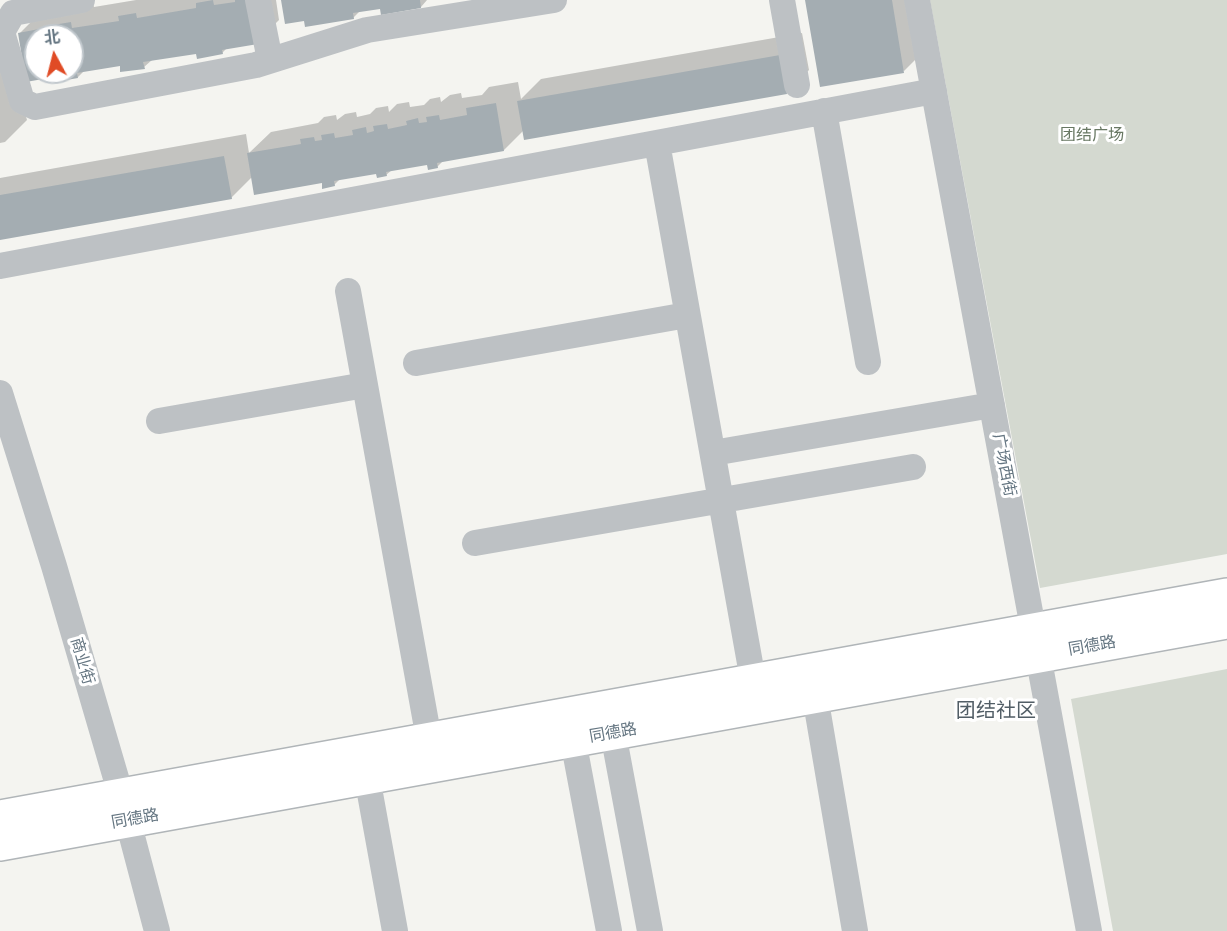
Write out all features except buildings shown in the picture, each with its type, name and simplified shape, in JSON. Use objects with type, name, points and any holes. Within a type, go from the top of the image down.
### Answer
[{"type":"main road","name":"同德路","points":[[0,817],[125,808],[367,777],[613,733],[815,696],[1227,595]]},
{"type":"main road","name":"同德路","points":[[0,844],[125,808],[429,739],[753,680],[1037,643],[1227,622]]},
{"type":"street","points":[[82,0],[13,13],[2,32],[21,101],[35,107],[270,60],[368,30],[554,0]]},
{"type":"street","points":[[258,0],[270,60]]},
{"type":"street","points":[[782,0],[797,84]]},
{"type":"street","name":"广场西街","points":[[916,0],[1089,931]]},
{"type":"street","points":[[0,266],[934,91]]},
{"type":"street","points":[[824,111],[868,362]]},
{"type":"street","points":[[657,143],[753,680]]},
{"type":"street","points":[[348,291],[429,739]]},
{"type":"street","points":[[416,363],[687,315]]},
{"type":"street","points":[[159,421],[365,385]]},
{"type":"street","name":"商业街","points":[[0,393],[54,566],[125,808],[157,931]]},
{"type":"street","points":[[712,453],[992,405]]},
{"type":"street","points":[[475,543],[913,467]]},
{"type":"street","points":[[815,696],[855,931]]},
{"type":"street","points":[[613,733],[650,931]]},
{"type":"street","points":[[573,740],[609,931]]},
{"type":"street","points":[[367,777],[395,931]]},
{"type":"green space","name":"团结广场","points":[[930,0],[1227,0],[1227,554],[1040,588]]},
{"type":"green space","points":[[1227,669],[1227,931],[1113,931],[1071,699]]},
{"type":"district","name":"团结社区","points":[[996,711]]}]
